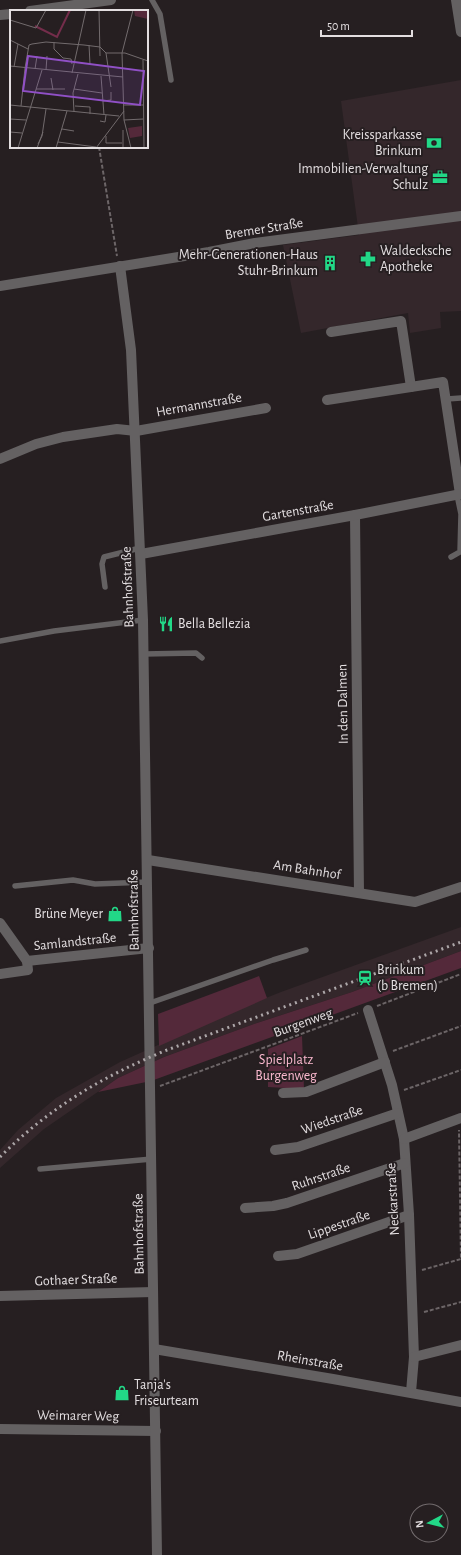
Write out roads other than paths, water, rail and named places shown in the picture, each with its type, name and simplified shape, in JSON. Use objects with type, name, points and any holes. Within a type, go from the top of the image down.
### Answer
[{"type":"street","points":[[37,10],[111,0]]},
{"type":"street","points":[[456,0],[461,32]]},
{"type":"street","points":[[0,15],[10,14]]},
{"type":"street","name":"Bremer Straße","points":[[0,286],[210,252],[255,243],[461,216]]},
{"type":"street","name":"Bahnhofstraße","points":[[120,266],[131,350],[141,551],[148,860],[153,1292],[158,1555]]},
{"type":"street","points":[[331,332],[401,321],[411,386]]},
{"type":"street","points":[[327,400],[443,382],[447,399],[459,494]]},
{"type":"street","name":"Hermannstraße","points":[[0,459],[36,444],[63,437],[117,429],[136,431],[266,408]]},
{"type":"street","name":"Gartenstraße","points":[[141,551],[355,515],[459,494]]},
{"type":"street","name":"In den Dalmen","points":[[355,515],[359,892]]},
{"type":"street","name":"Am Bahnhof","points":[[148,860],[415,902],[461,887]]},
{"type":"street","name":"Samlandstraße","points":[[0,922],[27,961],[149,948]]},
{"type":"street","points":[[0,974],[28,970],[27,961]]},
{"type":"street","name":"Neckarstraße","points":[[368,1010],[384,1058],[404,1139],[413,1316],[414,1357],[411,1392]]},
{"type":"street","points":[[283,1094],[306,1092],[384,1058]]},
{"type":"street","name":"Wiedstraße","points":[[275,1150],[298,1147],[398,1113]]},
{"type":"street","points":[[404,1139],[460,1118]]},
{"type":"street","name":"Ruhrstraße","points":[[244,1208],[273,1206],[287,1203],[405,1163]]},
{"type":"street","name":"Lippestraße","points":[[278,1256],[297,1254],[409,1215]]},
{"type":"street","name":"Gothaer Straße","points":[[0,1296],[153,1292]]},
{"type":"street","points":[[414,1357],[461,1345]]},
{"type":"street","name":"Rheinstraße","points":[[154,1349],[411,1392],[461,1402]]},
{"type":"street","name":"Weimarer Weg","points":[[0,1429],[156,1431]]},
{"type":"lane","points":[[152,0],[160,14],[171,80]]},
{"type":"lane","points":[[447,399],[461,398]]},
{"type":"lane","points":[[451,557],[460,552],[461,514],[459,494]]},
{"type":"lane","points":[[105,587],[102,564],[104,557],[141,551]]},
{"type":"lane","points":[[0,641],[54,631],[143,620]]},
{"type":"lane","points":[[144,654],[196,653],[202,658]]},
{"type":"lane","points":[[15,886],[73,880],[95,884],[148,882]]},
{"type":"lane","points":[[150,1003],[266,962],[306,950]]},
{"type":"lane","points":[[40,1169],[152,1159]]},
{"type":"railway","points":[[0,1157],[19,1139],[57,1108],[99,1082],[143,1060],[461,942]]},
{"type":"place","name":"Kreissparkasse Brinkum","points":[[434,143]]},
{"type":"place","name":"Immobilien-Verwaltung Schulz","points":[[440,177]]},
{"type":"place","name":"Waldecksche Apotheke","points":[[368,259]]},
{"type":"place","name":"Mehr-Generationen-Haus Stuhr-Brinkum","points":[[330,263]]},
{"type":"place","name":"Bella Bellezia","points":[[166,624]]},
{"type":"place","name":"Brüne Meyer","points":[[115,914]]},
{"type":"place","name":"Brinkum (b Bremen)","points":[[365,978]]},
{"type":"place","name":"Tanja's Friseurteam","points":[[122,1393]]},
{"type":"park label","name":"Spielplatz Burgenweg","points":[[286,1068]]}]
